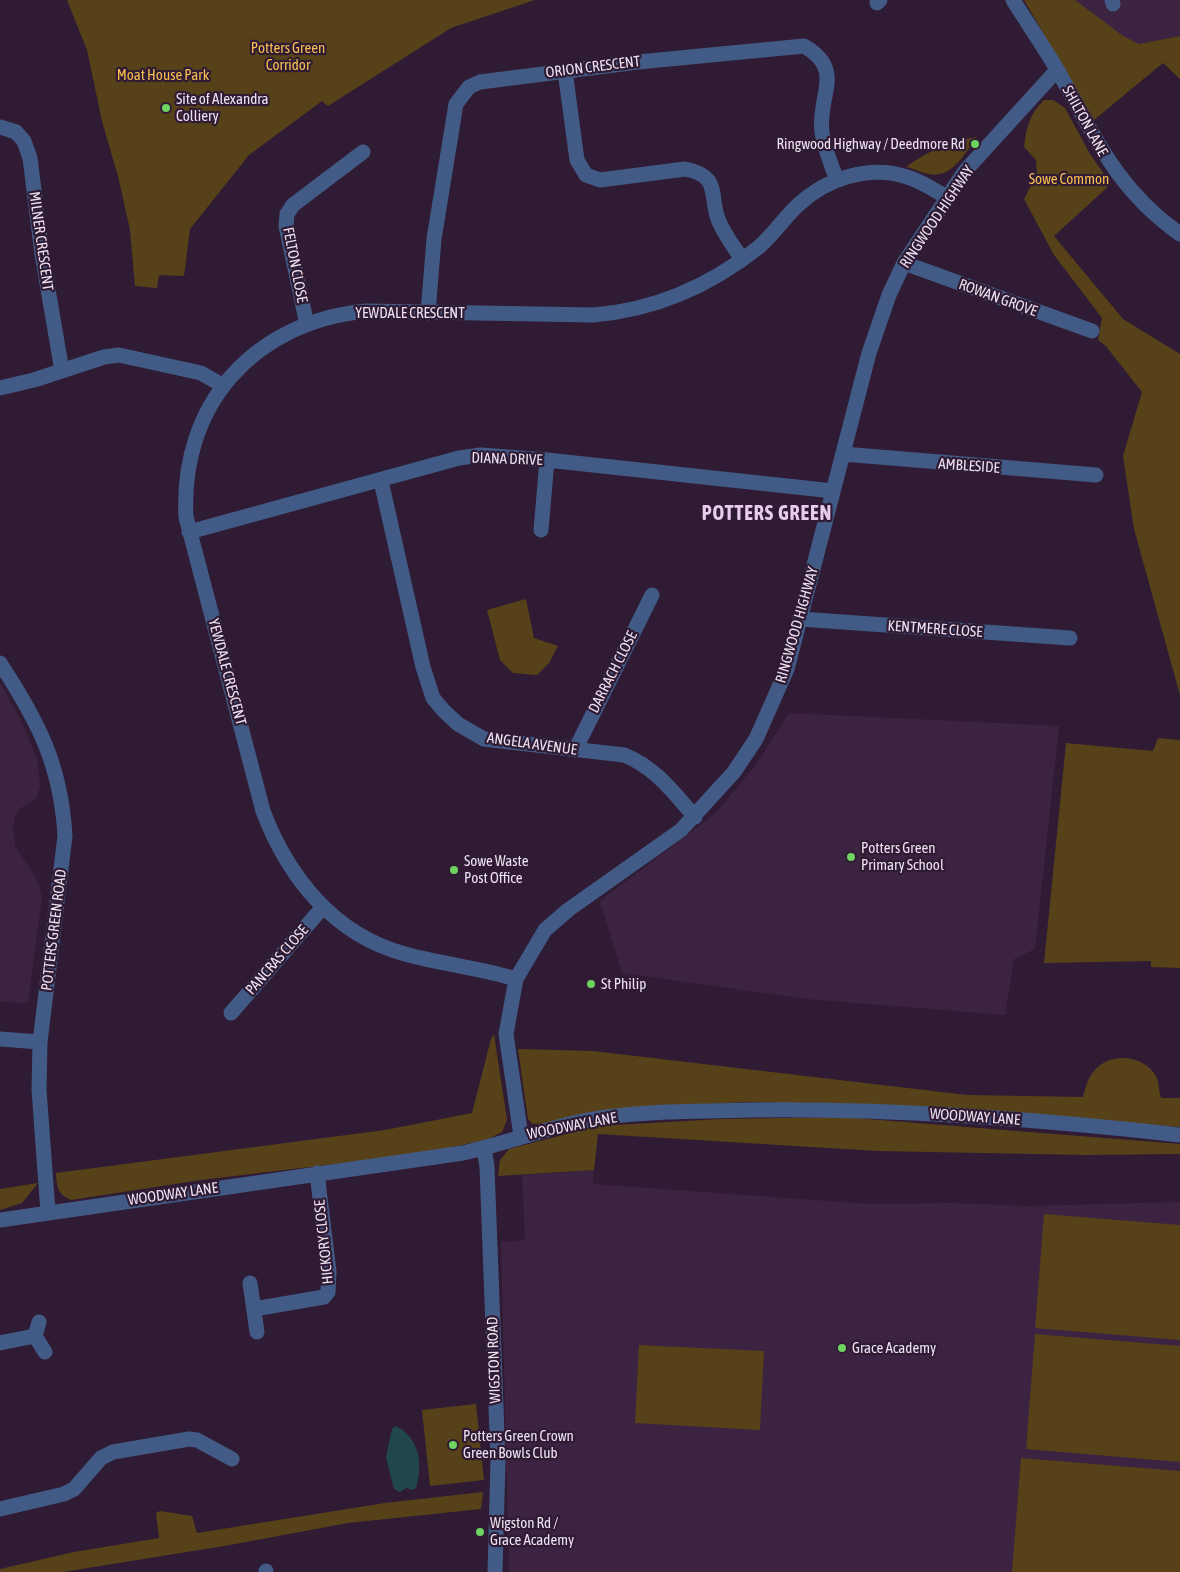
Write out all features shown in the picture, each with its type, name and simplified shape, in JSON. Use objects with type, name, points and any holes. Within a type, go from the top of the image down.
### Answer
[{"type":"street","name":"SHILTON LANE","points":[[1013,0],[1057,70],[1108,162],[1134,193],[1180,234]]},
{"type":"street","name":"ORION CRESCENT","points":[[428,313],[434,239],[456,104],[469,87],[480,82],[565,71],[804,46],[820,57],[828,73],[822,132],[837,180]]},
{"type":"street","name":"RINGWOOD HIGHWAY","points":[[520,1136],[506,1034],[516,978],[536,942],[558,918],[663,844],[695,817],[734,772],[756,739],[786,669],[869,354],[889,295],[904,263],[947,197],[988,144],[1057,70]]},
{"type":"street","points":[[565,71],[577,160],[586,175],[600,180],[685,169],[693,170],[703,176],[713,188],[718,220],[742,259]]},
{"type":"street","name":"MILNER CRESCENT","points":[[0,127],[16,132],[24,142],[30,158],[42,254],[62,371]]},
{"type":"street","name":"FELTON CLOSE","points":[[308,325],[286,226],[287,214],[303,196],[363,152]]},
{"type":"street","name":"YEWDALE CRESCENT","points":[[516,978],[395,951],[374,943],[354,931],[323,906],[292,871],[280,851],[263,812],[189,532],[185,499],[190,452],[198,428],[211,401],[222,386],[246,361],[267,344],[308,325],[346,313],[366,311],[593,316],[614,314],[674,299],[714,278],[742,259],[774,233],[797,206],[813,192],[837,180],[872,172],[895,173],[922,183],[947,197]]},
{"type":"street","name":"ROWAN GROVE","points":[[904,263],[1092,332]]},
{"type":"street","points":[[0,388],[34,380],[104,357],[119,355],[202,373],[222,386]]},
{"type":"street","name":"AMBLESIDE","points":[[843,454],[1096,475]]},
{"type":"street","name":"DIANA DRIVE","points":[[189,532],[471,456],[547,460],[833,491]]},
{"type":"street","points":[[541,530],[547,460]]},
{"type":"street","name":"ANGELA AVENUE","points":[[381,481],[423,667],[433,698],[458,724],[484,739],[624,755],[636,760],[660,778],[695,817]]},
{"type":"street","name":"DARRACH CLOSE","points":[[575,750],[652,595]]},
{"type":"street","name":"KENTMERE CLOSE","points":[[800,619],[1070,638]]},
{"type":"street","name":"POTTERS GREEN ROAD","points":[[0,663],[23,700],[52,759],[64,806],[64,845],[40,1042],[39,1090],[48,1212]]},
{"type":"street","name":"PANCRAS CLOSE","points":[[231,1013],[323,906]]},
{"type":"street","points":[[0,1039],[40,1042]]},
{"type":"street","name":"WOODWAY LANE","points":[[0,1220],[317,1173],[401,1163],[484,1148],[520,1136],[606,1118],[690,1112],[817,1109],[898,1111],[1180,1135]]},
{"type":"street","name":"WIGSTON ROAD","points":[[484,1148],[487,1168],[498,1461],[496,1572]]},
{"type":"street","name":"HICKORY CLOSE","points":[[254,1308],[324,1297],[328,1292],[329,1272],[317,1173]]},
{"type":"street","points":[[250,1282],[257,1332]]},
{"type":"street","points":[[0,1343],[37,1329],[45,1352]]},
{"type":"street","points":[[0,1508],[64,1494],[74,1489],[101,1458],[125,1449],[189,1439],[197,1440],[232,1459]]},
{"type":"shaded area","points":[[1075,0],[1180,0],[1180,36],[1139,44],[1123,37]]},
{"type":"shaded area","points":[[0,682],[22,723],[37,758],[39,774],[40,787],[36,798],[21,808],[15,817],[13,827],[15,846],[36,878],[42,897],[28,1003],[0,1002]]},
{"type":"shaded area","name":"Potters Green Primary School","points":[[789,713],[1059,726],[1035,949],[1014,959],[1005,1015],[806,999],[622,973],[600,901],[716,813],[757,763]]},
{"type":"shaded area","name":"Grace Academy","points":[[594,1170],[593,1184],[869,1204],[951,1203],[1027,1206],[1180,1202],[1180,1572],[509,1572],[501,1242],[525,1240],[522,1175]]},
{"type":"shaded area","points":[[396,1426],[404,1431],[415,1445],[419,1461],[416,1488],[412,1490],[406,1488],[400,1492],[394,1489],[386,1457],[392,1429]]},
{"type":"green space","points":[[67,0],[535,0],[451,28],[328,106],[322,101],[249,155],[190,229],[184,276],[159,275],[157,288],[135,286],[130,230],[119,180],[102,121],[87,50]]},
{"type":"green space","points":[[1024,0],[1075,0],[1123,36],[1139,44],[1180,36],[1180,79],[1163,63],[1094,120]]},
{"type":"green space","name":"Sowe Common","points":[[1044,100],[1053,100],[1065,108],[1090,154],[1111,184],[1054,236],[1123,319],[1180,354],[1180,695],[1134,529],[1123,456],[1142,392],[1105,345],[1098,340],[1102,318],[1054,255],[1024,199],[1037,174],[1036,160],[1024,147],[1026,133],[1035,110]]},
{"type":"green space","points":[[977,137],[963,157],[945,173],[929,174],[906,167],[940,148],[958,141]]},
{"type":"green space","points":[[526,599],[534,638],[558,646],[549,663],[537,675],[513,673],[500,660],[487,610]]},
{"type":"green space","points":[[1158,738],[1180,740],[1180,968],[1151,967],[1151,961],[1044,963],[1066,743],[1153,751]]},
{"type":"green space","points":[[494,1034],[507,1120],[502,1132],[488,1139],[427,1153],[201,1180],[71,1200],[60,1193],[56,1173],[385,1130],[472,1113],[491,1039]]},
{"type":"green space","points":[[518,1049],[593,1051],[967,1095],[1083,1097],[1090,1077],[1098,1067],[1115,1059],[1125,1058],[1143,1064],[1151,1070],[1157,1078],[1161,1098],[1180,1098],[1180,1127],[893,1106],[747,1102],[649,1107],[533,1124],[528,1119]]},
{"type":"green space","points":[[842,1117],[1180,1144],[1180,1154],[1086,1155],[878,1151],[598,1134],[594,1170],[498,1176],[500,1160],[509,1149],[597,1126],[721,1119]]},
{"type":"green space","points":[[38,1183],[22,1203],[0,1210],[0,1189]]},
{"type":"green space","points":[[1044,1214],[1180,1225],[1180,1340],[1035,1328]]},
{"type":"green space","points":[[1035,1334],[1180,1346],[1180,1462],[1026,1449]]},
{"type":"green space","points":[[639,1345],[764,1351],[760,1430],[635,1423]]},
{"type":"green space","name":"Potters Green Crown Green Bowls Club","points":[[476,1404],[484,1480],[430,1486],[422,1410]]},
{"type":"green space","points":[[1021,1458],[1180,1471],[1180,1572],[1012,1572]]},
{"type":"green space","points":[[483,1492],[481,1509],[348,1523],[230,1545],[63,1572],[0,1572],[0,1569],[74,1552],[159,1538],[156,1513],[160,1511],[192,1516],[197,1533],[385,1503]]},
{"type":"place","name":"Site of Alexandra Colliery","points":[[166,108]]},
{"type":"place","name":"Ringwood Highway / Deedmore Rd","points":[[975,144]]},
{"type":"place","name":"Potters Green Primary School","points":[[851,857]]},
{"type":"place","name":"Sowe Waste Post Office","points":[[454,870]]},
{"type":"place","name":"St Philip","points":[[591,984]]},
{"type":"place","name":"Grace Academy","points":[[842,1348]]},
{"type":"place","name":"Potters Green Crown Green Bowls Club","points":[[453,1445]]},
{"type":"place","name":"Wigston Rd / Grace Academy","points":[[480,1532]]},
{"type":"district","name":"POTTERS GREEN","points":[[767,514]]},
{"type":"park label","name":"Potters Green Corridor","points":[[288,56]]},
{"type":"park label","name":"Moat House Park","points":[[163,75]]}]
